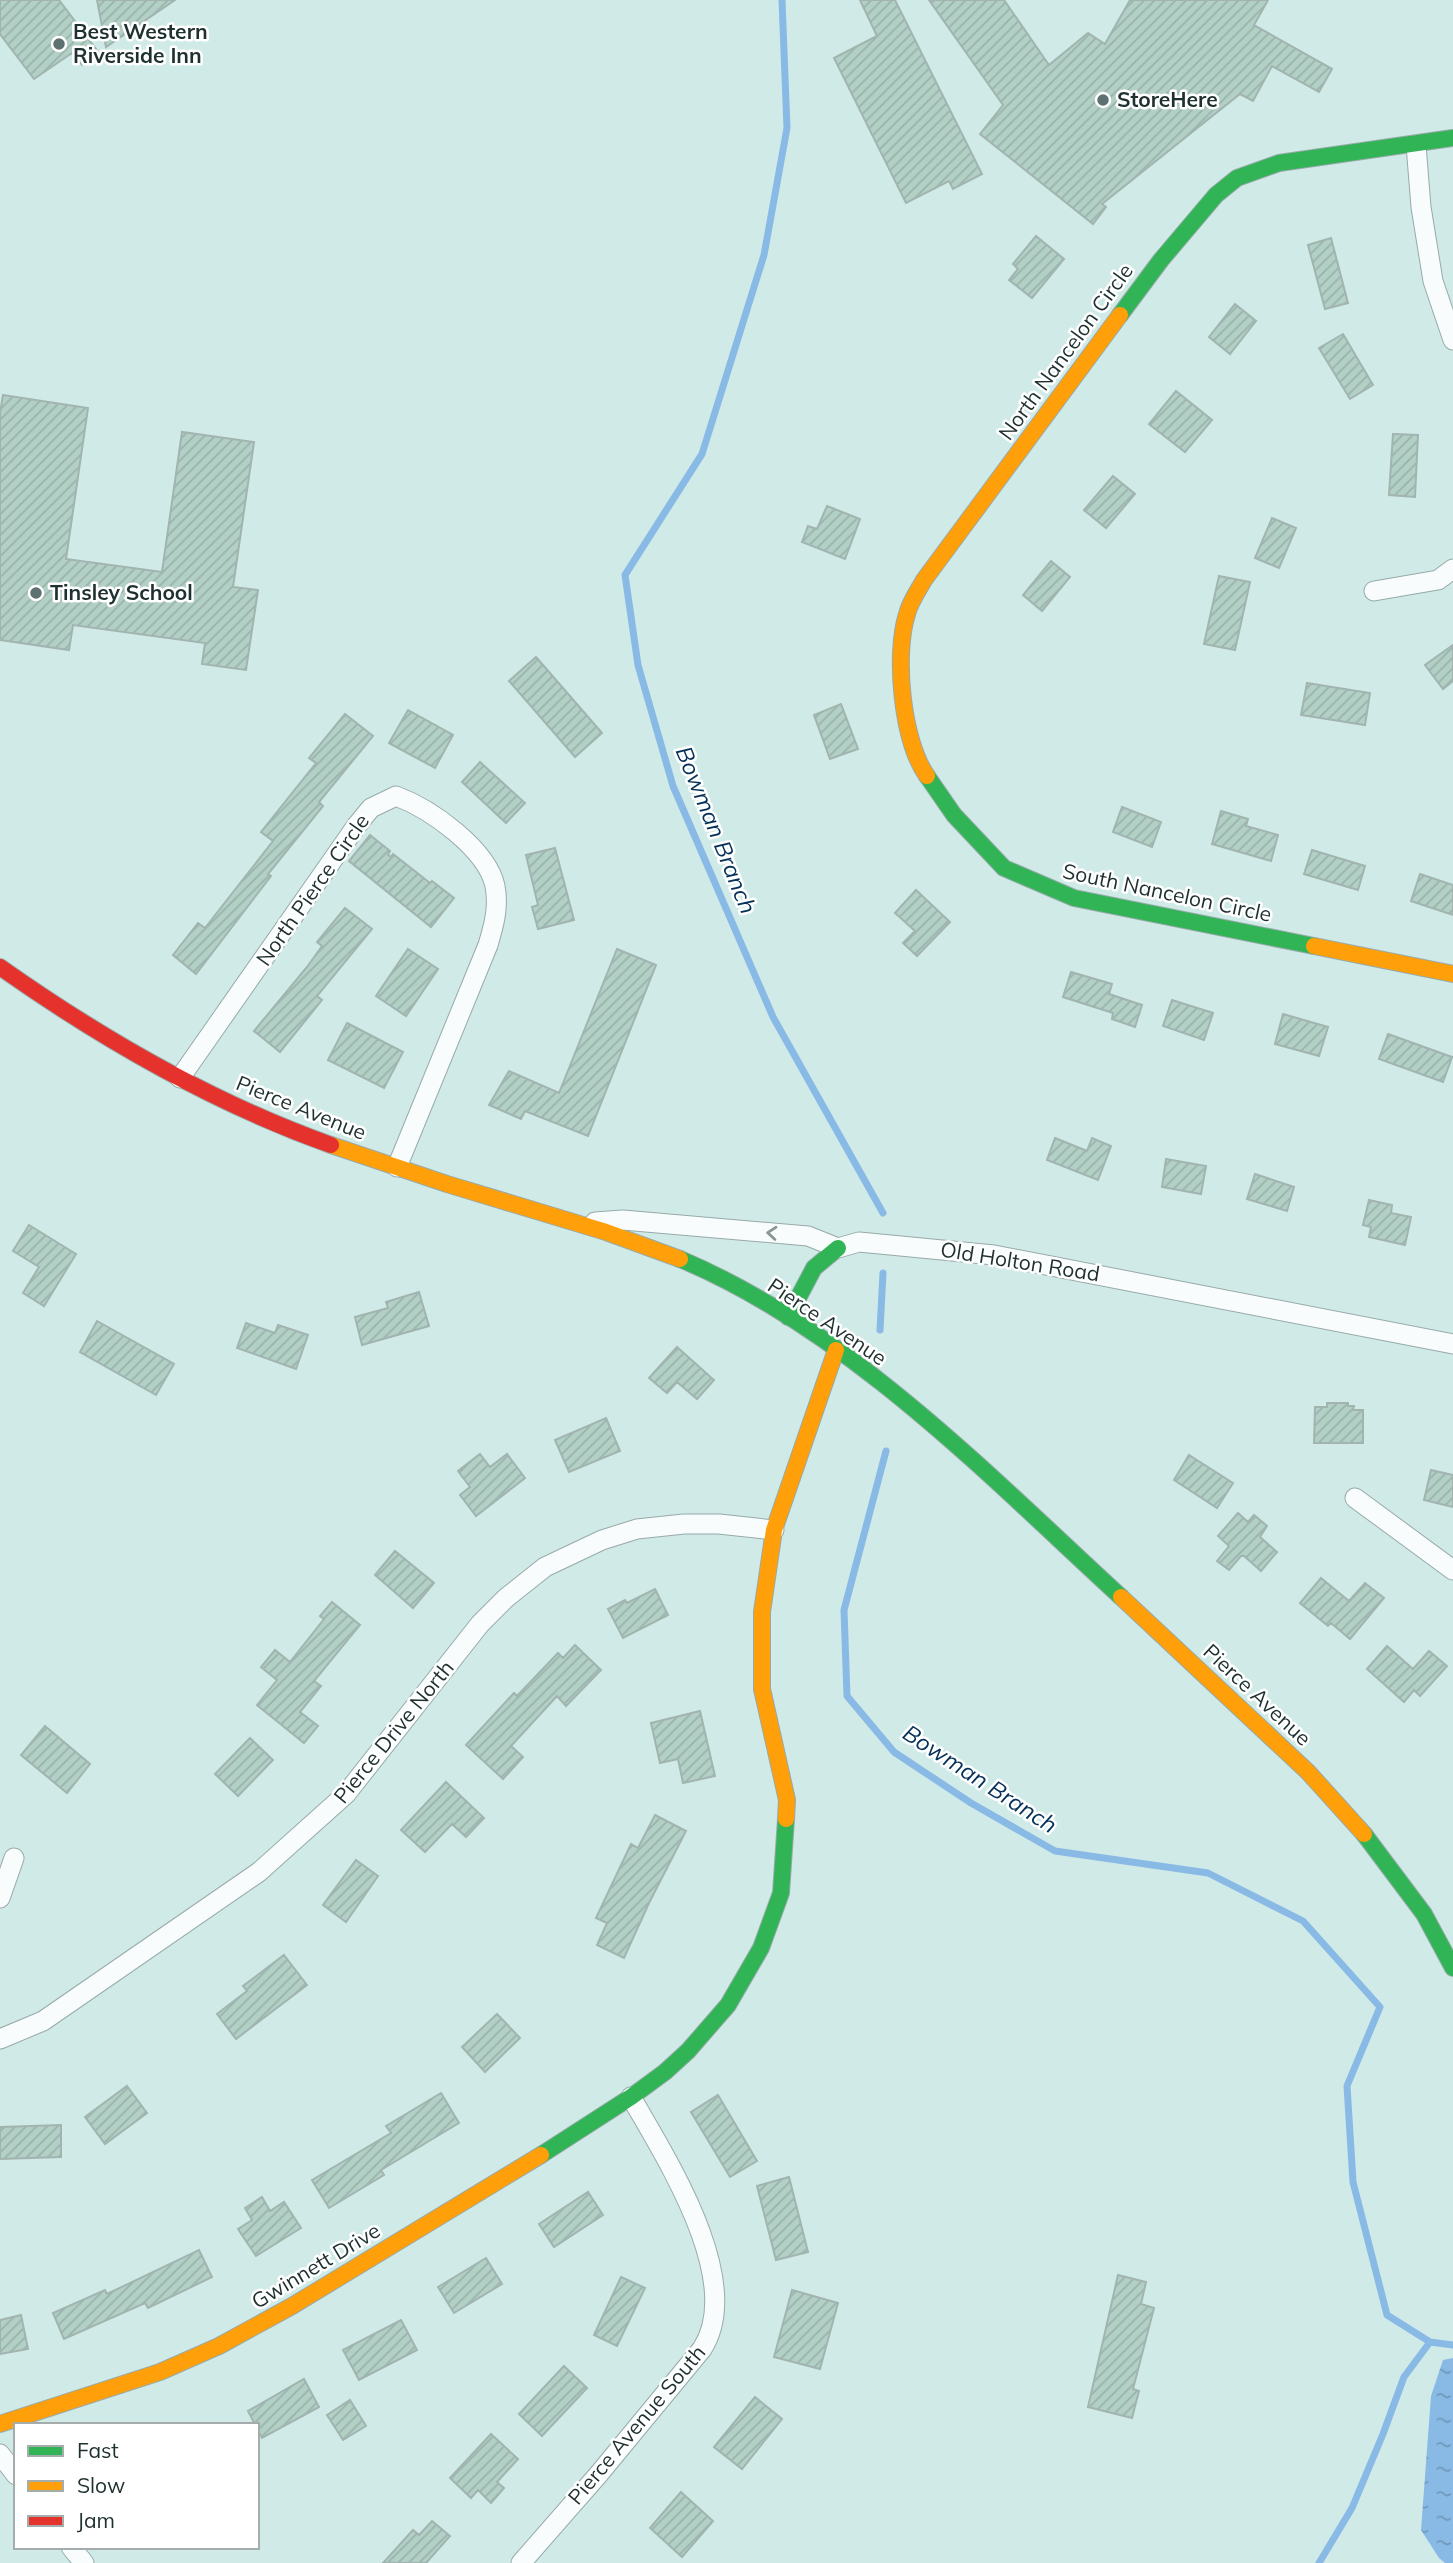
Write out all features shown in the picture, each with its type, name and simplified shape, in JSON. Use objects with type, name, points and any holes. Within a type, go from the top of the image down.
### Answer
[{"type":"street","name":"North Nancelon Circle","points":[[921,768],[905,715],[900,678],[902,638],[907,612],[924,580],[1161,260],[1216,195],[1237,178],[1279,163],[1453,138]]},
{"type":"street","points":[[1416,145],[1421,207],[1433,281],[1449,335],[1453,340]]},
{"type":"street","points":[[1374,591],[1438,580],[1453,569]]},
{"type":"street","name":"South Nancelon Circle","points":[[921,768],[954,815],[1004,868],[1042,886],[1074,898],[1453,974]]},
{"type":"street","name":"North Pierce Circle","points":[[180,1078],[371,808],[396,796],[416,804],[453,831],[487,864],[495,886],[497,914],[488,946],[397,1167]]},
{"type":"street","name":"Pierce Avenue","points":[[0,967],[102,1035],[235,1107],[303,1136],[492,1197],[584,1223],[715,1275],[788,1317],[836,1350],[958,1447],[1308,1772],[1354,1821],[1404,1885],[1453,1968]]},
{"type":"street","name":"Old Holton Road","points":[[584,1223],[623,1220],[808,1236],[838,1248],[859,1242],[994,1255],[1453,1344]]},
{"type":"street","points":[[788,1317],[814,1268],[838,1248]]},
{"type":"street","points":[[631,2097],[688,2051],[727,2005],[761,1948],[781,1893],[787,1800],[762,1689],[762,1612],[774,1530],[836,1350]]},
{"type":"street","points":[[1355,1498],[1453,1570]]},
{"type":"street","name":"Pierce Drive North","points":[[0,2039],[43,2021],[259,1872],[346,1794],[480,1624],[506,1598],[545,1567],[602,1540],[637,1530],[684,1524],[719,1524],[774,1530]]},
{"type":"street","points":[[0,1898],[14,1858]]},
{"type":"street","name":"Gwinnett Drive","points":[[0,2424],[160,2372],[219,2346],[292,2306],[516,2171],[631,2097]]},
{"type":"street","name":"Pierce Avenue South","points":[[521,2563],[702,2349],[713,2322],[714,2292],[709,2257],[690,2205],[631,2097]]},
{"type":"street","points":[[0,2454],[14,2472]]},
{"type":"water","points":[[1453,2358],[1453,2563],[1445,2563],[1421,2530],[1431,2396],[1443,2360]]},
{"type":"building","name":"Best Western Riverside Inn","points":[[0,0],[59,0],[99,53],[82,65],[72,53],[34,79],[0,34]]},
{"type":"building","points":[[97,0],[175,0],[106,47]]},
{"type":"building","points":[[860,0],[895,0],[982,174],[953,189],[949,181],[906,203],[834,58],[877,36]]},
{"type":"building","points":[[929,0],[1004,0],[1049,65],[1088,33],[1105,44],[1130,0],[1268,0],[1254,25],[1332,69],[1319,92],[1272,66],[1253,101],[1240,94],[1102,204],[1106,207],[1093,224],[980,134],[1003,105]]},
{"type":"building","points":[[1036,236],[1064,259],[1032,298],[1009,280],[1018,269],[1013,264]]},
{"type":"building","points":[[1331,238],[1348,303],[1325,309],[1308,245]]},
{"type":"building","points":[[1235,304],[1256,321],[1230,354],[1209,337]]},
{"type":"building","points":[[1343,334],[1373,385],[1350,399],[1319,348]]},
{"type":"building","points":[[1176,391],[1212,420],[1185,452],[1149,424]]},
{"type":"building","points":[[3,395],[88,408],[66,559],[162,572],[182,432],[254,442],[233,587],[258,590],[246,670],[202,664],[205,643],[73,625],[69,650],[0,640],[0,413]]},
{"type":"building","points":[[1393,434],[1418,435],[1415,497],[1389,495]]},
{"type":"building","points":[[1113,476],[1135,494],[1106,528],[1084,510]]},
{"type":"building","points":[[827,506],[860,519],[845,559],[802,542],[808,526],[817,529]]},
{"type":"building","points":[[1272,518],[1296,528],[1279,568],[1255,558]]},
{"type":"building","points":[[1051,561],[1070,577],[1042,611],[1023,595]]},
{"type":"building","points":[[1219,576],[1250,582],[1235,650],[1204,644]]},
{"type":"building","points":[[1453,645],[1453,681],[1443,689],[1425,665]]},
{"type":"building","points":[[536,657],[602,733],[575,757],[509,681]]},
{"type":"building","points":[[1307,683],[1370,693],[1365,725],[1301,715]]},
{"type":"building","points":[[841,704],[858,749],[830,759],[814,715]]},
{"type":"building","points":[[408,710],[453,735],[435,768],[389,743]]},
{"type":"building","points":[[345,714],[373,736],[319,802],[323,806],[268,874],[271,876],[196,974],[173,955],[198,923],[205,928],[273,841],[261,832],[316,763],[309,758]]},
{"type":"building","points":[[480,762],[525,803],[506,823],[462,782]]},
{"type":"building","points":[[1122,807],[1161,822],[1152,847],[1113,832]]},
{"type":"building","points":[[1221,811],[1248,819],[1246,826],[1278,835],[1271,861],[1212,844]]},
{"type":"building","points":[[370,835],[390,851],[388,855],[391,857],[393,854],[454,898],[431,927],[349,861]]},
{"type":"building","points":[[555,848],[574,920],[538,929],[532,907],[538,905],[526,855]]},
{"type":"building","points":[[1312,850],[1365,866],[1358,890],[1304,874]]},
{"type":"building","points":[[1420,874],[1453,885],[1453,915],[1411,901]]},
{"type":"building","points":[[916,890],[950,922],[917,956],[903,943],[915,931],[895,913]]},
{"type":"building","points":[[345,908],[372,929],[317,996],[322,1000],[280,1052],[254,1031],[307,967],[322,946],[317,942]]},
{"type":"building","points":[[408,949],[438,969],[406,1016],[376,996]]},
{"type":"building","points":[[617,949],[656,965],[588,1136],[525,1111],[521,1119],[489,1105],[509,1071],[559,1093]]},
{"type":"building","points":[[1071,972],[1112,984],[1109,994],[1142,1005],[1135,1027],[1112,1019],[1113,1013],[1063,997]]},
{"type":"building","points":[[1172,1000],[1213,1013],[1204,1040],[1163,1026]]},
{"type":"building","points":[[1283,1014],[1328,1027],[1319,1056],[1275,1044]]},
{"type":"building","points":[[347,1023],[403,1052],[384,1088],[328,1060]]},
{"type":"building","points":[[1388,1034],[1452,1057],[1443,1082],[1379,1059]]},
{"type":"building","points":[[1055,1138],[1087,1151],[1092,1138],[1111,1146],[1098,1180],[1047,1160]]},
{"type":"building","points":[[1166,1159],[1206,1166],[1201,1194],[1162,1187]]},
{"type":"building","points":[[1255,1174],[1294,1187],[1287,1211],[1247,1199]]},
{"type":"building","points":[[1369,1200],[1392,1205],[1391,1213],[1411,1217],[1405,1245],[1369,1237],[1371,1227],[1363,1225]]},
{"type":"building","points":[[29,1225],[76,1254],[44,1306],[23,1293],[39,1267],[13,1251]]},
{"type":"building","points":[[419,1292],[429,1326],[362,1345],[355,1317],[388,1308],[386,1302]]},
{"type":"building","points":[[97,1321],[174,1364],[156,1395],[80,1352]]},
{"type":"building","points":[[246,1323],[275,1333],[278,1325],[308,1335],[296,1369],[237,1348]]},
{"type":"building","points":[[677,1347],[714,1380],[697,1399],[677,1382],[667,1393],[649,1378]]},
{"type":"building","points":[[1327,1403],[1348,1403],[1348,1406],[1354,1406],[1353,1410],[1363,1410],[1363,1443],[1314,1443],[1315,1407],[1327,1407]]},
{"type":"building","points":[[606,1418],[620,1451],[569,1472],[555,1440]]},
{"type":"building","points":[[480,1454],[490,1467],[507,1454],[525,1478],[476,1516],[460,1495],[470,1487],[458,1471]]},
{"type":"building","points":[[1189,1455],[1233,1483],[1217,1508],[1174,1480]]},
{"type":"building","points":[[1431,1470],[1453,1475],[1453,1507],[1424,1500]]},
{"type":"building","points":[[1238,1513],[1248,1522],[1254,1515],[1267,1526],[1260,1537],[1277,1552],[1261,1571],[1244,1556],[1229,1570],[1217,1561],[1229,1546],[1218,1536]]},
{"type":"building","points":[[395,1551],[434,1583],[413,1608],[375,1575]]},
{"type":"building","points":[[1321,1578],[1349,1601],[1365,1583],[1384,1598],[1350,1639],[1331,1623],[1328,1626],[1300,1603]]},
{"type":"building","points":[[655,1589],[668,1615],[623,1638],[608,1609]]},
{"type":"building","points":[[332,1602],[360,1625],[314,1681],[321,1686],[300,1712],[318,1726],[304,1743],[257,1705],[277,1680],[261,1667],[275,1650],[290,1662],[324,1619],[320,1616]]},
{"type":"building","points":[[575,1645],[601,1670],[566,1706],[557,1696],[511,1746],[523,1757],[503,1779],[466,1745],[514,1693],[517,1696],[558,1653],[563,1658]]},
{"type":"building","points":[[1387,1646],[1413,1669],[1429,1651],[1447,1666],[1420,1696],[1414,1690],[1404,1702],[1367,1669]]},
{"type":"building","points":[[700,1711],[715,1776],[683,1783],[678,1759],[660,1763],[651,1723]]},
{"type":"building","points":[[45,1726],[90,1764],[67,1793],[21,1755]]},
{"type":"building","points":[[250,1738],[273,1760],[238,1796],[215,1774]]},
{"type":"building","points":[[446,1782],[484,1818],[466,1837],[452,1824],[425,1852],[401,1830]]},
{"type":"building","points":[[655,1815],[686,1831],[624,1958],[597,1945],[607,1923],[596,1918],[631,1844],[638,1848]]},
{"type":"building","points":[[356,1860],[378,1876],[346,1922],[323,1905]]},
{"type":"building","points":[[284,1955],[307,1985],[236,2039],[217,2014],[247,1991],[243,1986]]},
{"type":"building","points":[[497,2014],[520,2038],[485,2072],[462,2047]]},
{"type":"building","points":[[127,2086],[147,2113],[105,2144],[85,2117]]},
{"type":"building","points":[[441,2093],[459,2123],[381,2170],[384,2175],[329,2208],[312,2180],[391,2133],[386,2126]]},
{"type":"building","points":[[718,2095],[757,2161],[730,2177],[691,2112]]},
{"type":"building","points":[[61,2125],[61,2157],[0,2159],[0,2127]]},
{"type":"building","points":[[789,2177],[808,2252],[776,2260],[757,2186]]},
{"type":"building","points":[[588,2192],[603,2215],[554,2247],[539,2224]]},
{"type":"building","points":[[262,2197],[270,2211],[284,2202],[301,2228],[256,2256],[238,2229],[252,2220],[245,2208]]},
{"type":"building","points":[[199,2250],[212,2277],[148,2308],[145,2303],[64,2339],[53,2313],[105,2290],[107,2294]]},
{"type":"building","points":[[486,2258],[502,2284],[454,2313],[438,2287]]},
{"type":"building","points":[[1118,2275],[1146,2282],[1141,2304],[1154,2308],[1133,2389],[1139,2391],[1132,2418],[1088,2407]]},
{"type":"building","points":[[621,2277],[645,2288],[617,2346],[594,2335]]},
{"type":"building","points":[[792,2290],[838,2303],[820,2369],[774,2357]]},
{"type":"building","points":[[21,2315],[28,2349],[0,2354],[0,2320]]},
{"type":"building","points":[[401,2320],[417,2350],[359,2380],[343,2350]]},
{"type":"building","points":[[564,2366],[587,2388],[542,2436],[519,2414]]},
{"type":"building","points":[[304,2379],[319,2407],[262,2438],[259,2423],[254,2423],[248,2411]]},
{"type":"building","points":[[755,2397],[782,2419],[742,2469],[714,2447]]},
{"type":"building","points":[[350,2400],[366,2426],[343,2440],[327,2415]]},
{"type":"building","points":[[491,2434],[518,2459],[497,2482],[504,2488],[491,2503],[478,2490],[471,2498],[450,2478]]},
{"type":"building","points":[[681,2492],[713,2521],[682,2557],[650,2528]]},
{"type":"building","points":[[432,2521],[450,2536],[426,2563],[383,2563],[413,2530],[419,2535]]},
{"type":"waterway","name":"Bowman Branch","points":[[782,0],[787,128],[764,255],[702,454],[625,575],[638,665],[673,786],[773,1017],[883,1213]]},
{"type":"waterway","name":"Bowman Branch","points":[[880,1330],[883,1273]]},
{"type":"waterway","name":"Bowman Branch","points":[[886,1451],[844,1610],[847,1696],[894,1752],[971,1803],[1055,1851],[1208,1873],[1303,1921],[1380,2007],[1347,2086],[1353,2182],[1387,2315],[1430,2342],[1453,2345]]},
{"type":"waterway","points":[[1319,2563],[1352,2508],[1404,2377],[1430,2342]]},
{"type":"traffic: fast","points":[[1120,315],[1161,260],[1216,195],[1237,178],[1279,163],[1453,138]]},
{"type":"traffic: fast","points":[[927,776],[954,815],[1004,868],[1074,898],[1314,946]]},
{"type":"traffic: fast","points":[[788,1317],[814,1268],[838,1248]]},
{"type":"traffic: fast","points":[[680,1259],[742,1289],[802,1325],[859,1365],[968,1455],[1121,1597]]},
{"type":"traffic: fast","points":[[541,2155],[665,2072],[688,2051],[728,2005],[761,1948],[781,1893],[786,1819]]},
{"type":"traffic: fast","points":[[1364,1834],[1424,1914],[1453,1968]]},
{"type":"traffic: slow","points":[[927,776],[918,761],[912,742],[903,697],[901,652],[910,605],[924,580],[1120,315]]},
{"type":"traffic: slow","points":[[1314,946],[1453,974]]},
{"type":"traffic: slow","points":[[331,1145],[447,1184],[606,1232],[680,1259]]},
{"type":"traffic: slow","points":[[786,1819],[787,1800],[762,1689],[762,1612],[774,1530],[836,1350]]},
{"type":"traffic: slow","points":[[1121,1597],[1308,1772],[1364,1834]]},
{"type":"traffic: slow","points":[[0,2424],[160,2372],[219,2346],[292,2306],[541,2155]]},
{"type":"traffic: jam","points":[[0,967],[78,1019],[160,1067],[244,1110],[331,1145]]},
{"type":"place","name":"Best Western Riverside Inn","points":[[59,44]]},
{"type":"place","name":"StoreHere","points":[[1103,100]]},
{"type":"place","name":"Tinsley School","points":[[36,593]]}]
